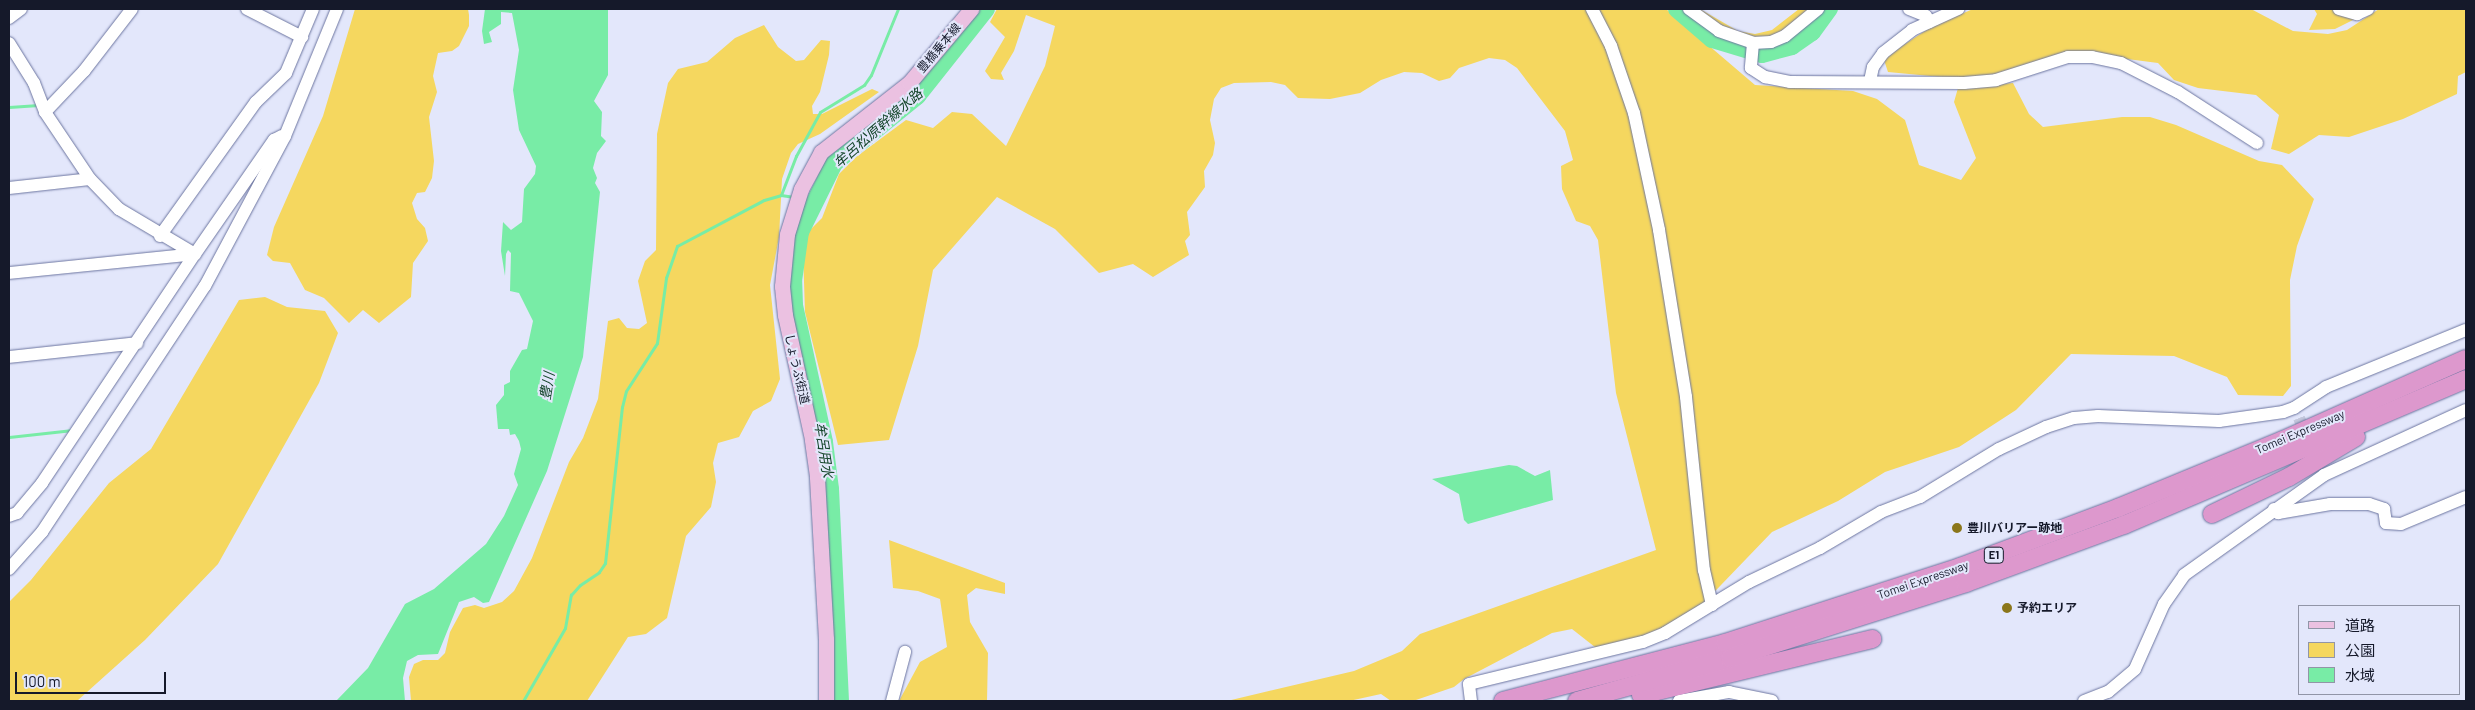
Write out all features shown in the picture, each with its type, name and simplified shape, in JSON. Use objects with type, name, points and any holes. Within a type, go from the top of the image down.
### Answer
[{"type":"highway","name":"Tomei Expressway","points":[[1503,701],[1725,643],[1960,568],[2155,493],[2466,359]]},
{"type":"highway","name":"Tomei Expressway","points":[[1577,701],[1730,658],[1966,583],[2124,524],[2466,379]]},
{"type":"highway","points":[[2212,514],[2289,477],[2414,402]]},
{"type":"highway","points":[[1590,701],[1645,694],[1872,639]]},
{"type":"main road","name":"豊橋乗本線","points":[[801,189],[821,152],[909,83],[970,9]]},
{"type":"main road","name":"しょうぶ街道","points":[[801,189],[794,205],[786,242],[782,286],[785,316],[812,439],[816,476],[826,639],[826,701]]},
{"type":"street","points":[[9,18],[20,9]]},
{"type":"street","points":[[45,112],[84,71],[132,9]]},
{"type":"street","points":[[247,9],[302,37]]},
{"type":"street","points":[[160,236],[256,102],[286,73],[313,9]]},
{"type":"street","points":[[9,569],[42,532],[205,286],[285,136],[337,9]]},
{"type":"street","points":[[1592,9],[1612,46],[1634,113],[1659,230],[1686,397],[1704,570],[1712,605]]},
{"type":"street","points":[[1689,9],[1719,31],[1752,50]]},
{"type":"street","points":[[1752,50],[1785,36],[1818,9]]},
{"type":"street","points":[[1909,9],[1926,16],[1929,22]]},
{"type":"street","points":[[1870,81],[1873,67],[1883,53],[1929,22],[1958,9]]},
{"type":"street","points":[[2339,9],[2357,14],[2368,9]]},
{"type":"street","points":[[9,43],[34,83],[45,112],[90,179],[119,209],[160,236],[194,254]]},
{"type":"street","points":[[1752,50],[1751,68],[1764,76],[1790,82],[1964,83],[1996,80],[2048,61],[2092,57],[2121,63],[2178,92],[2257,143]]},
{"type":"street","points":[[9,516],[17,512],[42,483],[137,343],[194,254],[274,140],[279,135],[285,136]]},
{"type":"street","points":[[9,188],[90,179]]},
{"type":"street","points":[[9,273],[194,254]]},
{"type":"street","points":[[1470,696],[1469,684],[1643,642],[1665,633],[1881,512],[1920,497],[1999,450],[2046,426],[2098,416],[2219,421],[2297,413],[2326,387],[2465,335]]},
{"type":"street","points":[[9,356],[137,343]]},
{"type":"street","points":[[2084,701],[2108,692],[2135,669],[2164,604],[2184,575],[2322,471],[2466,410]]},
{"type":"street","points":[[2274,509],[2278,513],[2330,504],[2369,504],[2384,509],[2386,523],[2401,524],[2466,497]]},
{"type":"street","points":[[892,701],[904,652]]},
{"type":"street","points":[[1679,701],[1729,692],[1772,701]]},
{"type":"green space","points":[[355,9],[468,9],[469,15],[469,26],[459,46],[452,51],[438,53],[433,76],[437,92],[429,117],[434,161],[432,178],[425,192],[417,193],[412,203],[417,219],[425,228],[428,241],[413,263],[411,297],[379,323],[363,310],[349,323],[324,298],[305,290],[290,263],[273,261],[267,255],[274,227],[323,116]]},
{"type":"green space","points":[[997,9],[1666,9],[1755,85],[1853,91],[1877,99],[1905,120],[1919,165],[1961,180],[1976,158],[1954,102],[1958,88],[2013,83],[2029,114],[2043,127],[2122,117],[2150,117],[2176,125],[2259,161],[2282,165],[2314,199],[2297,246],[2290,280],[2291,386],[2283,396],[2238,395],[2227,377],[2174,356],[2071,354],[2016,410],[1959,447],[1885,472],[1838,501],[1772,532],[1696,611],[1657,633],[1600,651],[1572,629],[1552,633],[1464,679],[1454,687],[1413,701],[1391,701],[1381,694],[1349,701],[1227,701],[1354,671],[1402,651],[1420,634],[1656,550],[1616,393],[1598,240],[1590,226],[1576,221],[1562,189],[1561,166],[1573,160],[1565,131],[1517,68],[1505,60],[1489,58],[1459,68],[1450,78],[1439,81],[1422,73],[1404,72],[1381,80],[1360,93],[1330,99],[1298,98],[1285,85],[1271,82],[1234,83],[1221,88],[1214,99],[1210,120],[1215,143],[1213,155],[1204,171],[1205,187],[1187,212],[1190,235],[1185,241],[1189,255],[1153,277],[1133,264],[1099,273],[1055,229],[997,197],[933,270],[918,346],[889,440],[838,445],[805,312],[803,251],[806,234],[822,218],[839,174],[856,157],[906,120],[933,128],[952,112],[972,114],[1006,146],[1045,66],[1055,26],[1026,15],[1014,51],[1001,73],[1004,80],[991,79],[985,71],[1005,37],[990,22]]},
{"type":"green space","points":[[1694,9],[1700,9],[1738,31],[1755,34],[1772,30],[1799,9],[1811,9],[1776,37],[1754,39],[1724,29]]},
{"type":"green space","points":[[1973,9],[2251,9],[2293,31],[2328,34],[2347,30],[2379,9],[2466,9],[2466,72],[2458,76],[2457,94],[2403,119],[2349,137],[2319,135],[2289,154],[2271,149],[2279,115],[2256,95],[2198,88],[2174,80],[2158,63],[2081,53],[2002,74],[1962,79],[1888,72],[1884,60],[1902,46],[1931,27]]},
{"type":"green space","points":[[2314,9],[2333,9],[2355,19],[2335,29],[2309,30],[2317,14]]},
{"type":"green space","points":[[764,25],[778,47],[796,61],[804,60],[821,40],[830,41],[829,55],[820,92],[812,106],[813,114],[822,114],[872,89],[879,92],[820,134],[798,144],[791,153],[782,179],[779,237],[770,285],[780,379],[771,401],[753,411],[739,437],[718,443],[713,463],[716,482],[711,507],[686,536],[667,618],[646,634],[628,637],[587,701],[411,701],[409,677],[414,664],[423,660],[438,660],[445,653],[450,632],[463,608],[475,605],[484,608],[502,602],[514,591],[532,558],[569,462],[583,438],[598,399],[608,321],[619,318],[627,328],[639,329],[647,323],[638,281],[645,261],[656,250],[657,134],[668,83],[678,69],[707,62],[735,38]]},
{"type":"green space","points":[[265,297],[287,307],[325,311],[338,333],[319,383],[218,564],[145,640],[77,701],[9,701],[9,602],[31,580],[109,483],[151,449],[239,300]]},
{"type":"green space","points":[[889,540],[1005,583],[1005,594],[976,588],[967,595],[970,622],[988,653],[987,701],[899,701],[920,662],[947,647],[940,599],[918,591],[893,588]]},
{"type":"water","name":"豊川","points":[[485,9],[608,9],[608,75],[594,101],[602,112],[601,136],[606,141],[597,153],[593,168],[597,178],[595,183],[600,192],[583,357],[547,471],[489,602],[483,603],[474,597],[459,602],[438,654],[418,655],[407,661],[403,678],[405,701],[336,701],[368,668],[405,604],[434,589],[486,544],[504,516],[518,485],[514,474],[521,449],[519,441],[515,434],[510,435],[509,429],[498,429],[496,405],[504,395],[504,385],[510,382],[510,371],[522,350],[527,349],[533,321],[519,293],[510,291],[511,253],[508,250],[506,254],[505,276],[501,251],[503,222],[511,230],[522,222],[524,189],[535,174],[536,166],[519,130],[513,90],[519,50],[512,13],[501,12],[501,24],[489,32],[492,42],[484,44],[482,31]]},
{"type":"water","points":[[1509,465],[1517,466],[1535,476],[1550,470],[1553,500],[1468,524],[1464,520],[1459,494],[1432,479]]},
{"type":"waterway","points":[[781,195],[796,156],[820,112],[864,85],[871,75],[898,9]]},
{"type":"waterway","name":"牟呂用水","points":[[840,701],[830,489],[824,442],[794,305],[793,281],[800,232],[834,163],[917,96],[986,9]]},
{"type":"waterway","name":"牟呂松原幹線水路","points":[[1677,9],[1712,39],[1762,54],[1792,46],[1812,32],[1829,9]]},
{"type":"waterway","points":[[9,107],[35,105]]},
{"type":"waterway","points":[[523,701],[565,628],[571,595],[580,585],[599,572],[605,563],[622,407],[626,391],[657,343],[666,278],[677,246],[764,200],[781,195],[794,197]]},
{"type":"waterway","points":[[802,200],[814,204]]},
{"type":"waterway","points":[[9,437],[73,430]]},
{"type":"tunnel","points":[[2299,418],[2307,437]]},
{"type":"place","name":"豊川バリアー跡地","points":[[1957,528]]},
{"type":"place","name":"予約エリア","points":[[2007,608]]}]
